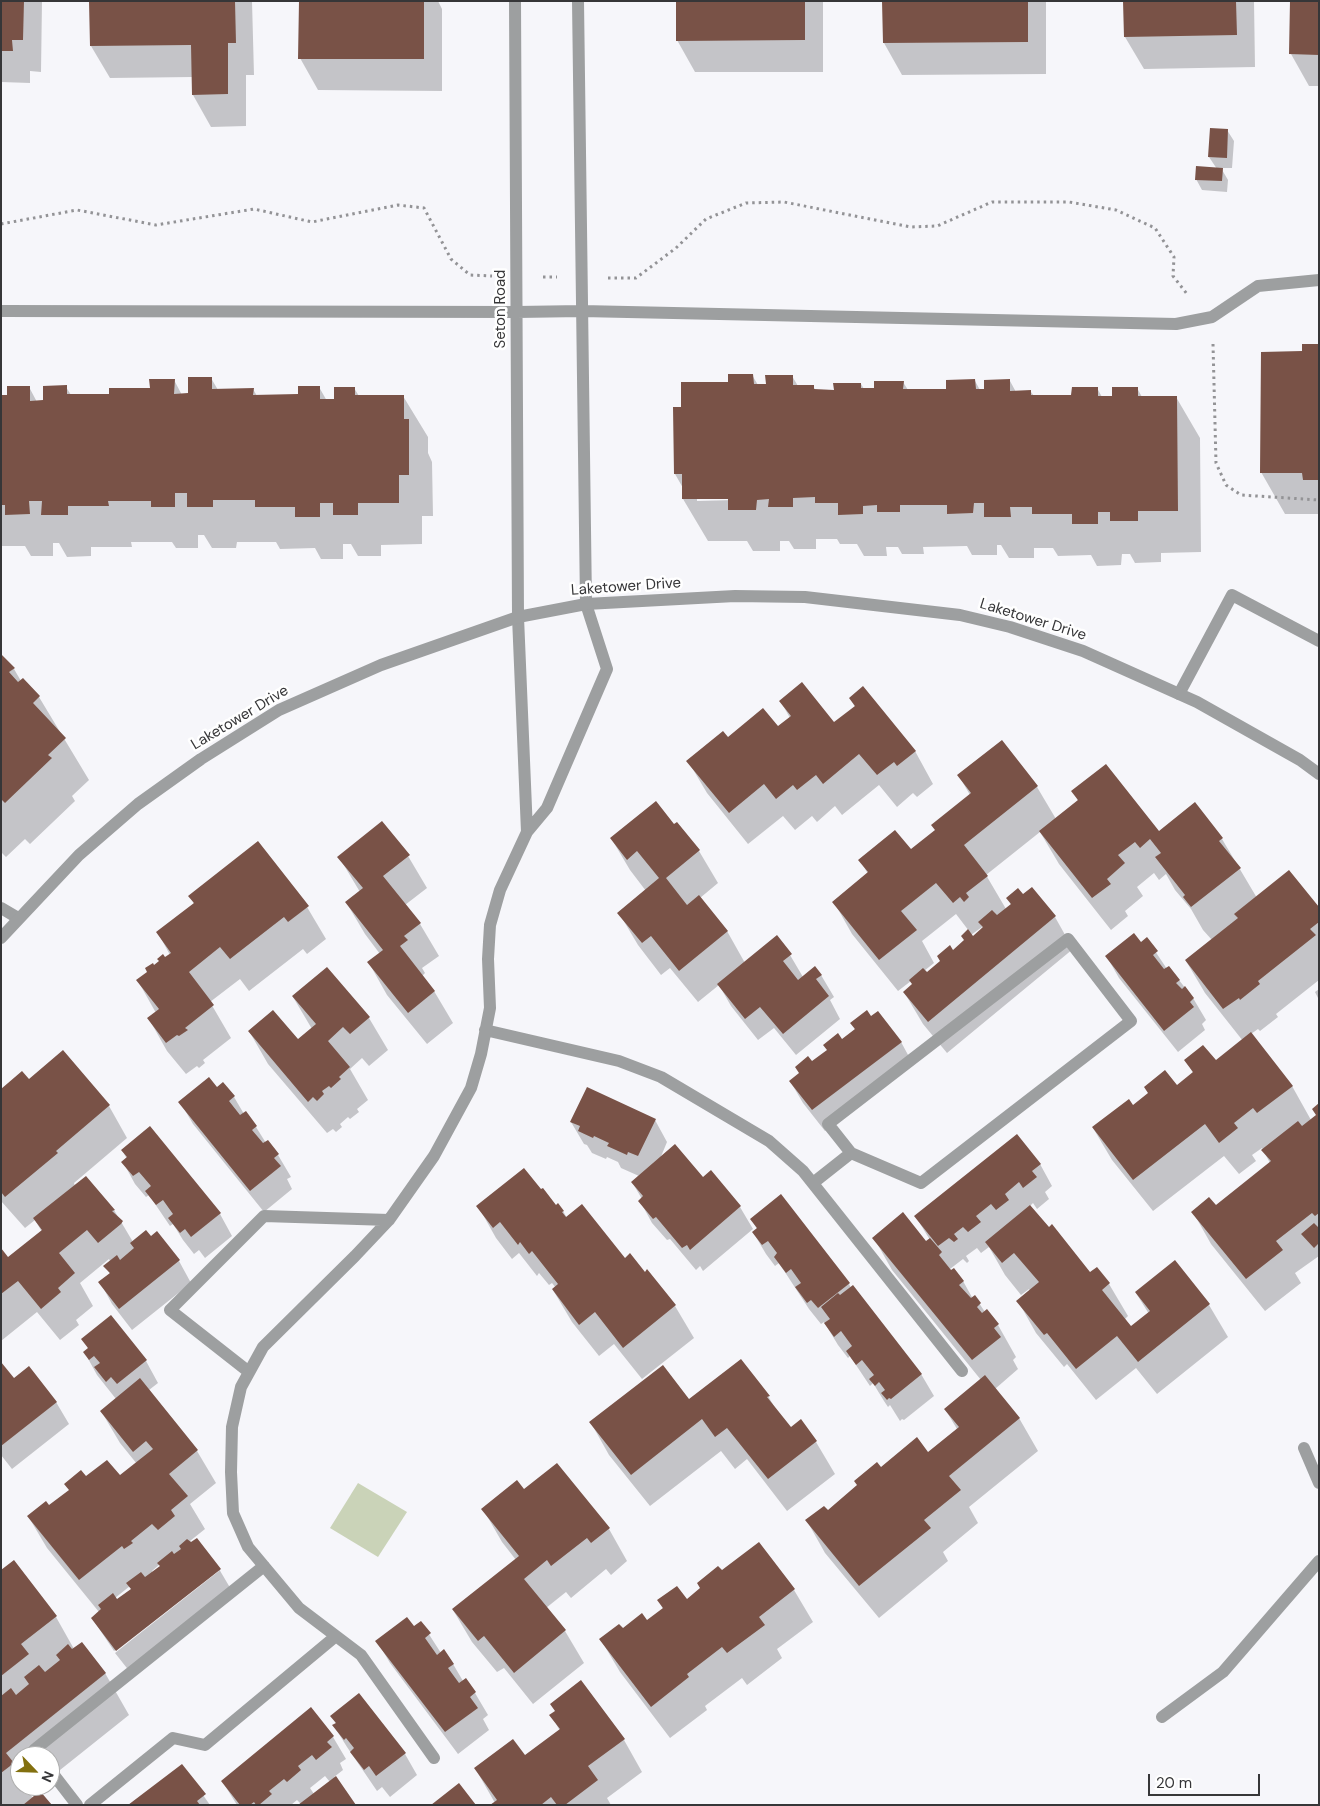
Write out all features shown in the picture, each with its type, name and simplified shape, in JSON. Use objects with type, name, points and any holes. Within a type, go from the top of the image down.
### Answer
[{"type":"street","name":"Seton Road","points":[[515,1],[518,617],[527,832]]},
{"type":"street","points":[[434,1758],[361,1655],[299,1608],[248,1547],[233,1513],[231,1472],[232,1427],[241,1387],[263,1347],[356,1256],[389,1220],[434,1156],[471,1088],[490,1008],[488,959],[490,925],[500,890],[527,832],[547,808],[607,669],[586,604],[578,1]]},
{"type":"street","points":[[1,311],[582,311],[1176,324],[1212,317],[1258,286],[1319,280]]},
{"type":"street","points":[[1179,694],[1232,595],[1319,641]]},
{"type":"street","name":"Laketower Drive","points":[[1,938],[79,855],[138,804],[201,760],[279,710],[381,666],[518,617],[586,604],[734,596],[806,596],[853,604],[943,613],[1010,627],[1083,651],[1197,702],[1300,760],[1319,774]]},
{"type":"street","points":[[1,908],[18,918]]},
{"type":"street","points":[[1068,939],[1131,1021],[921,1183],[851,1153],[828,1124],[1068,939]]},
{"type":"street","points":[[485,1030],[619,1061],[661,1077],[769,1141],[813,1182],[962,1371]]},
{"type":"street","points":[[813,1182],[851,1153]]},
{"type":"street","points":[[249,1372],[170,1310],[264,1216],[389,1220]]},
{"type":"street","points":[[1304,1448],[1319,1483]]},
{"type":"street","points":[[1162,1717],[1222,1672],[1319,1561]]},
{"type":"street","points":[[39,1746],[264,1566]]},
{"type":"street","points":[[90,1805],[173,1738],[205,1745],[336,1636]]},
{"type":"street","points":[[60,1783],[77,1805]]},
{"type":"path","points":[[1,224],[77,210],[156,225],[254,209],[312,222],[398,205],[424,208],[451,260],[470,276],[636,278],[676,248],[706,219],[746,202],[784,202],[911,226],[937,226],[992,202],[1069,202],[1116,210],[1155,228],[1174,257],[1173,276],[1212,325],[1216,463],[1226,485],[1241,495],[1319,500]]},
{"type":"green space","points":[[358,1483],[407,1512],[378,1557],[330,1528]]},
{"type":"building","points":[[1,1],[24,1],[23,40],[12,40],[13,51],[1,51]]},
{"type":"building","points":[[89,1],[235,1],[236,43],[228,43],[228,94],[192,95],[191,45],[90,46]]},
{"type":"building","points":[[299,1],[424,1],[424,59],[298,59]]},
{"type":"building","points":[[676,1],[805,1],[805,40],[676,41]]},
{"type":"building","points":[[882,1],[1028,1],[1028,42],[883,43]]},
{"type":"building","points":[[1123,1],[1236,1],[1237,35],[1124,37]]},
{"type":"building","points":[[1290,1],[1319,1],[1319,55],[1289,54]]},
{"type":"building","points":[[1210,128],[1228,129],[1227,158],[1208,157]]},
{"type":"building","points":[[1196,166],[1223,168],[1222,181],[1195,180]]},
{"type":"building","points":[[1302,344],[1319,344],[1319,480],[1303,480],[1302,473],[1260,473],[1261,352],[1302,351]]},
{"type":"building","points":[[728,374],[753,374],[754,384],[766,384],[765,375],[793,375],[793,385],[814,385],[814,389],[834,390],[833,383],[861,383],[861,388],[874,388],[874,381],[904,381],[903,389],[946,389],[946,380],[975,379],[976,389],[984,389],[984,380],[1010,379],[1010,391],[1031,390],[1031,395],[1071,395],[1072,387],[1098,387],[1098,396],[1112,396],[1112,387],[1138,387],[1138,396],[1177,396],[1178,511],[1138,511],[1138,521],[1110,521],[1110,512],[1098,512],[1098,524],[1072,524],[1072,514],[1032,514],[1032,507],[1010,507],[1011,517],[984,517],[984,503],[974,503],[973,513],[947,514],[947,505],[900,505],[900,512],[877,512],[877,505],[863,506],[863,514],[838,515],[838,503],[815,503],[815,497],[793,498],[793,507],[768,507],[769,499],[757,500],[756,510],[728,510],[728,499],[682,499],[682,474],[674,474],[673,407],[681,407],[681,382],[728,382]]},
{"type":"building","points":[[188,377],[212,377],[212,389],[254,388],[253,395],[298,394],[298,386],[320,386],[320,399],[334,399],[334,387],[355,387],[355,395],[404,395],[404,419],[409,419],[409,475],[399,475],[399,503],[358,503],[358,515],[333,515],[333,503],[320,503],[320,517],[295,517],[295,507],[255,507],[255,500],[213,500],[213,507],[187,507],[187,493],[175,493],[175,507],[151,507],[151,501],[108,501],[109,506],[68,506],[68,515],[41,515],[42,501],[29,501],[30,514],[5,515],[5,505],[1,505],[1,395],[7,395],[7,386],[30,386],[30,401],[43,400],[43,386],[67,385],[67,394],[109,394],[109,388],[150,388],[149,379],[175,379],[174,394],[188,393]]},
{"type":"building","points":[[1,654],[15,668],[9,672],[18,682],[23,678],[40,696],[33,703],[66,738],[48,755],[52,758],[5,803],[1,799]]},
{"type":"building","points":[[802,682],[834,722],[855,706],[849,698],[863,686],[916,751],[897,766],[894,762],[877,775],[859,754],[823,784],[816,775],[797,790],[793,785],[776,799],[764,784],[729,813],[686,761],[723,731],[728,737],[763,708],[778,726],[791,716],[779,701]]},
{"type":"building","points":[[1002,740],[1038,786],[964,845],[988,876],[966,893],[969,897],[964,902],[960,897],[953,903],[936,883],[901,911],[917,930],[879,960],[832,902],[868,872],[858,860],[895,830],[911,849],[935,830],[931,825],[971,793],[957,775]]},
{"type":"building","points":[[1106,764],[1159,831],[1195,802],[1223,838],[1219,841],[1241,868],[1191,907],[1183,897],[1185,895],[1155,857],[1161,853],[1150,839],[1140,848],[1135,842],[1118,855],[1125,863],[1107,879],[1111,884],[1092,898],[1039,831],[1078,800],[1071,791]]},
{"type":"building","points":[[656,801],[674,824],[677,822],[700,850],[666,878],[687,905],[699,895],[728,931],[679,971],[651,936],[642,943],[617,913],[659,878],[637,851],[627,860],[610,838]]},
{"type":"building","points":[[382,821],[410,855],[383,876],[421,923],[404,936],[408,940],[400,946],[435,991],[408,1013],[367,962],[383,950],[345,902],[363,888],[337,857]]},
{"type":"building","points":[[258,841],[309,906],[288,922],[284,917],[230,959],[220,947],[189,972],[214,1005],[185,1028],[188,1030],[166,1043],[147,1018],[159,1009],[136,980],[147,972],[145,968],[153,963],[154,965],[163,954],[165,957],[171,953],[156,932],[194,903],[188,896]]},
{"type":"building","points":[[1289,870],[1319,907],[1319,922],[1310,929],[1316,935],[1258,981],[1260,984],[1240,1000],[1239,998],[1223,1009],[1185,960],[1238,918],[1234,914]]},
{"type":"building","points":[[1032,887],[1056,916],[928,1022],[903,992],[912,984],[909,980],[923,968],[927,972],[940,961],[937,956],[950,945],[953,950],[964,940],[961,936],[968,929],[973,936],[983,927],[978,922],[992,910],[997,915],[1011,904],[1006,898],[1018,888],[1023,894]]},
{"type":"building","points":[[1134,933],[1141,942],[1147,937],[1158,951],[1153,955],[1164,969],[1169,966],[1180,980],[1176,983],[1182,989],[1185,986],[1194,998],[1190,1002],[1194,1007],[1164,1031],[1105,956]]},
{"type":"building","points":[[777,935],[792,954],[783,961],[798,980],[815,966],[822,975],[816,979],[829,996],[783,1034],[760,1007],[745,1019],[717,984]]},
{"type":"building","points":[[327,967],[370,1017],[350,1034],[343,1027],[328,1041],[350,1067],[331,1088],[329,1086],[322,1091],[324,1094],[317,1101],[313,1097],[308,1102],[248,1031],[273,1010],[298,1039],[316,1024],[292,996]]},
{"type":"building","points":[[867,1010],[871,1016],[878,1011],[902,1042],[812,1110],[789,1081],[799,1073],[795,1067],[808,1056],[812,1061],[827,1050],[823,1045],[838,1033],[842,1039],[855,1029],[850,1023]]},
{"type":"building","points":[[1251,1032],[1293,1086],[1257,1113],[1253,1108],[1234,1123],[1238,1128],[1219,1143],[1205,1124],[1133,1180],[1092,1127],[1129,1099],[1133,1105],[1148,1093],[1144,1087],[1165,1070],[1177,1085],[1193,1072],[1184,1060],[1203,1045],[1216,1060]]},
{"type":"building","points":[[63,1050],[110,1105],[56,1151],[58,1153],[5,1197],[1,1192],[1,1089],[22,1071],[29,1079]]},
{"type":"building","points":[[209,1077],[217,1087],[223,1082],[235,1096],[229,1101],[240,1115],[246,1111],[257,1126],[252,1130],[263,1143],[268,1140],[279,1154],[274,1158],[281,1166],[250,1191],[178,1102]]},
{"type":"building","points":[[587,1087],[656,1119],[638,1156],[628,1152],[627,1155],[607,1146],[609,1143],[578,1131],[580,1126],[570,1122]]},
{"type":"building","points":[[1319,1103],[1319,1213],[1315,1216],[1312,1213],[1276,1241],[1283,1250],[1246,1279],[1191,1212],[1209,1197],[1216,1205],[1271,1161],[1261,1150],[1298,1121],[1302,1126],[1316,1115],[1312,1109]]},
{"type":"building","points":[[150,1126],[221,1213],[191,1237],[185,1229],[180,1233],[168,1218],[173,1214],[163,1200],[156,1205],[145,1191],[151,1186],[139,1172],[133,1176],[121,1162],[127,1157],[121,1150]]},
{"type":"building","points":[[1017,1134],[1041,1164],[1032,1171],[1037,1177],[1023,1188],[1019,1182],[1005,1194],[1009,1200],[996,1210],[991,1204],[976,1216],[981,1222],[968,1232],[963,1227],[954,1234],[958,1239],[954,1242],[949,1238],[938,1246],[914,1216]]},
{"type":"building","points":[[675,1144],[703,1177],[711,1170],[741,1206],[690,1250],[687,1245],[682,1248],[656,1217],[653,1219],[638,1201],[643,1196],[631,1182]]},
{"type":"building","points":[[524,1168],[556,1205],[558,1203],[566,1217],[582,1204],[625,1258],[630,1253],[645,1272],[647,1269],[676,1305],[623,1348],[595,1312],[579,1325],[552,1289],[558,1284],[532,1251],[529,1254],[520,1242],[518,1245],[500,1222],[493,1228],[476,1206]]},
{"type":"building","points":[[86,1176],[115,1210],[112,1211],[123,1221],[121,1224],[98,1243],[87,1230],[59,1253],[75,1273],[58,1288],[61,1292],[41,1309],[18,1281],[1,1294],[1,1248],[8,1257],[42,1230],[33,1218]]},
{"type":"building","points":[[781,1194],[850,1283],[818,1308],[811,1300],[807,1303],[795,1287],[801,1283],[791,1269],[786,1273],[774,1257],[777,1253],[768,1241],[762,1245],[752,1232],[757,1228],[750,1219]]},
{"type":"building","points":[[1030,1205],[1049,1227],[1052,1224],[1090,1272],[1097,1267],[1110,1283],[1102,1290],[1131,1326],[1150,1311],[1135,1292],[1175,1260],[1210,1304],[1138,1362],[1117,1336],[1076,1369],[1047,1333],[1044,1335],[1016,1301],[1039,1282],[1014,1253],[1002,1263],[985,1242]]},
{"type":"building","points":[[903,1212],[926,1241],[930,1238],[942,1252],[939,1255],[951,1270],[954,1268],[964,1281],[959,1285],[971,1298],[975,1295],[981,1303],[977,1307],[982,1313],[987,1309],[999,1324],[994,1328],[1001,1337],[972,1360],[872,1238]]},
{"type":"building","points":[[1314,1223],[1319,1228],[1319,1243],[1314,1248],[1301,1234]]},
{"type":"building","points":[[146,1230],[151,1236],[157,1231],[180,1260],[119,1309],[98,1282],[110,1273],[103,1266],[117,1255],[120,1260],[134,1248],[130,1243]]},
{"type":"building","points":[[853,1285],[922,1374],[891,1399],[887,1400],[881,1393],[885,1390],[879,1382],[875,1386],[869,1379],[874,1375],[862,1360],[856,1365],[846,1351],[852,1346],[841,1331],[834,1337],[824,1323],[830,1319],[821,1307],[838,1293],[840,1295]]},
{"type":"building","points":[[111,1315],[147,1360],[117,1384],[111,1377],[106,1382],[94,1367],[100,1363],[94,1356],[89,1360],[83,1352],[88,1348],[81,1339]]},
{"type":"building","points":[[741,1359],[770,1396],[767,1397],[791,1427],[801,1419],[817,1441],[768,1479],[727,1428],[715,1437],[702,1419],[631,1475],[589,1422],[663,1365],[689,1399]]},
{"type":"building","points":[[1,1362],[14,1378],[29,1366],[57,1402],[1,1446]]},
{"type":"building","points":[[985,1375],[1020,1418],[949,1476],[961,1490],[924,1520],[931,1528],[859,1586],[805,1520],[824,1506],[828,1510],[857,1485],[854,1481],[877,1462],[881,1467],[917,1437],[928,1452],[959,1427],[944,1409]]},
{"type":"building","points":[[140,1378],[198,1450],[169,1474],[188,1496],[171,1510],[175,1516],[158,1530],[152,1524],[131,1541],[133,1543],[124,1549],[122,1546],[79,1580],[27,1516],[46,1501],[49,1505],[69,1490],[64,1484],[81,1470],[86,1476],[107,1460],[120,1475],[153,1449],[146,1441],[133,1452],[100,1411]]},
{"type":"building","points":[[557,1463],[610,1528],[591,1543],[587,1538],[551,1566],[547,1560],[524,1579],[566,1630],[514,1673],[484,1636],[478,1641],[452,1609],[519,1556],[481,1509],[517,1480],[524,1489]]},
{"type":"building","points":[[197,1538],[221,1569],[116,1651],[91,1618],[101,1609],[98,1605],[113,1593],[117,1599],[131,1589],[126,1583],[141,1572],[145,1577],[160,1566],[157,1563],[172,1551],[174,1554],[181,1549],[179,1546],[187,1539],[191,1542]]},
{"type":"building","points":[[759,1542],[795,1589],[759,1617],[765,1625],[727,1653],[722,1647],[687,1674],[689,1677],[651,1707],[599,1639],[619,1624],[623,1628],[642,1613],[647,1620],[663,1608],[657,1600],[677,1586],[687,1599],[700,1588],[697,1583],[718,1566],[722,1570]]},
{"type":"building","points":[[14,1560],[57,1616],[21,1644],[29,1654],[1,1676],[1,1570]]},
{"type":"building","points":[[407,1617],[414,1626],[421,1621],[431,1633],[425,1638],[437,1655],[444,1649],[454,1664],[448,1668],[459,1683],[466,1678],[476,1692],[470,1697],[478,1708],[445,1732],[375,1641]]},
{"type":"building","points":[[82,1642],[106,1673],[15,1746],[10,1746],[10,1750],[6,1753],[10,1758],[10,1766],[1,1773],[1,1696],[11,1688],[16,1695],[29,1684],[24,1677],[39,1665],[45,1672],[60,1660],[56,1655],[68,1644],[72,1649]]},
{"type":"building","points":[[581,1680],[625,1739],[588,1766],[598,1780],[565,1805],[557,1805],[551,1797],[541,1805],[490,1805],[497,1800],[474,1768],[513,1739],[525,1755],[560,1729],[549,1715],[555,1711],[550,1704]]},
{"type":"building","points":[[359,1693],[406,1753],[376,1776],[369,1766],[364,1770],[350,1752],[354,1748],[346,1738],[344,1740],[332,1725],[336,1723],[330,1716]]},
{"type":"building","points":[[311,1707],[334,1736],[327,1742],[332,1747],[316,1760],[312,1755],[298,1766],[301,1770],[287,1782],[284,1779],[269,1791],[272,1794],[259,1805],[256,1805],[254,1802],[250,1805],[240,1805],[221,1781]]},
{"type":"building","points":[[182,1764],[206,1794],[197,1801],[200,1805],[128,1805]]},
{"type":"building","points":[[336,1776],[356,1805],[298,1805]]},
{"type":"building","points":[[459,1783],[476,1805],[431,1805]]},
{"type":"building","points":[[34,1796],[44,1796],[52,1805],[23,1805]]}]
